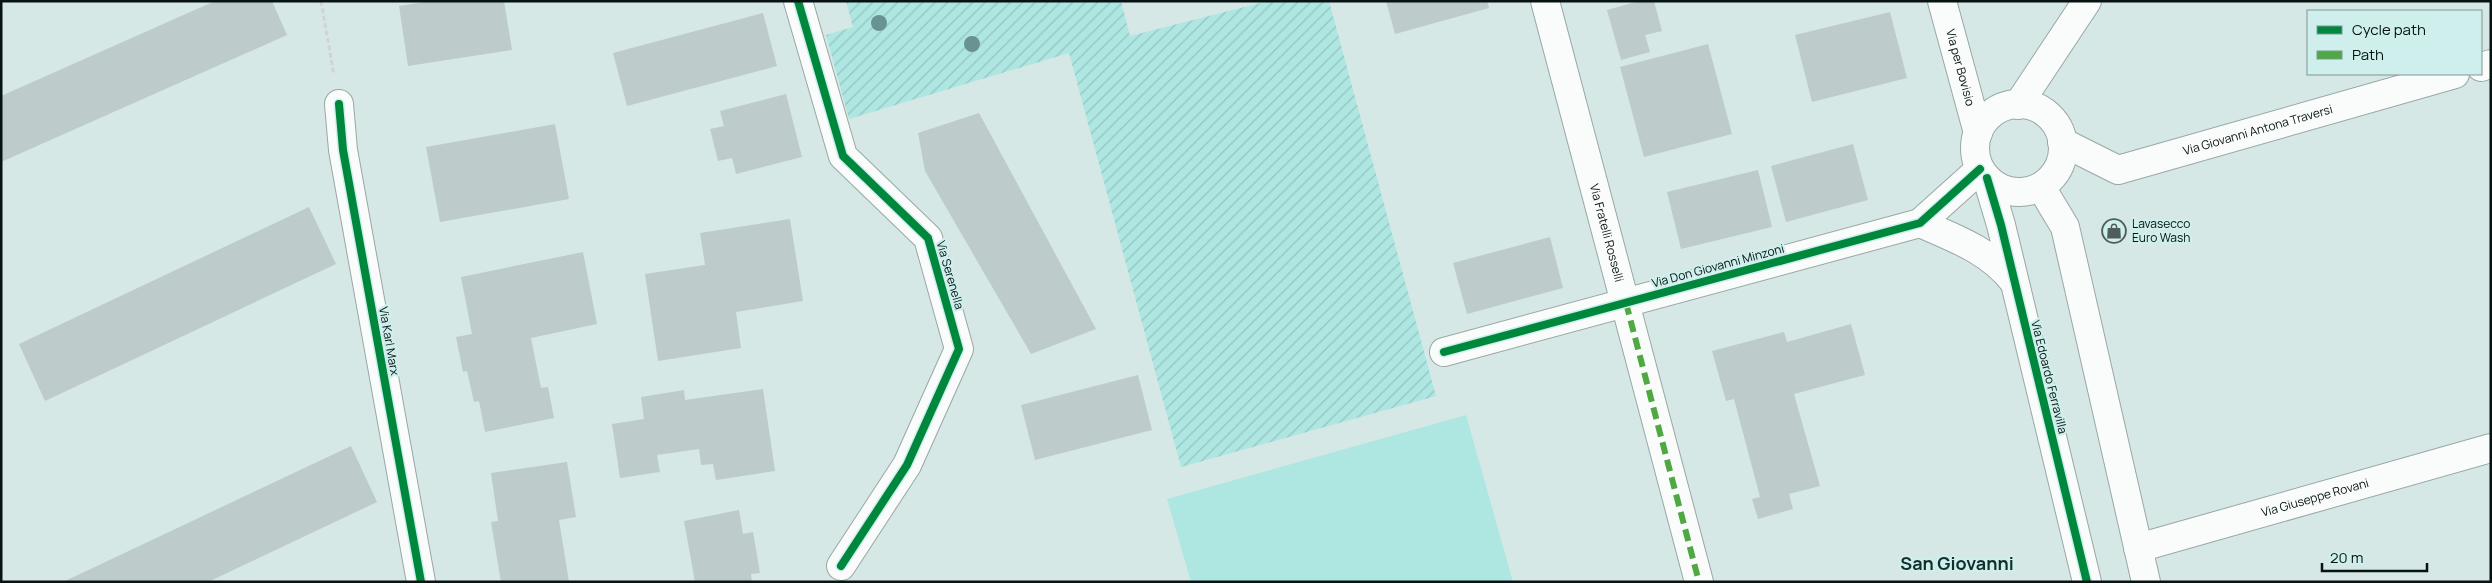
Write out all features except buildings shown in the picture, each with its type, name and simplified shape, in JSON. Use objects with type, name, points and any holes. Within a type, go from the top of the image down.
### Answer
[{"type":"street","name":"Via Serenella","points":[[798,1],[843,156],[928,238],[959,349],[907,465],[841,566]]},
{"type":"street","name":"Via Fratelli Rosselli","points":[[1545,1],[1699,582]]},
{"type":"street","name":"Via per Bovisio","points":[[1942,1],[1978,133]]},
{"type":"street","points":[[2018,104],[2087,1]]},
{"type":"street","name":"Via Giovanni Antona Traversi","points":[[2062,142],[2118,170],[2451,75]]},
{"type":"street","name":"Via Karl Marx","points":[[339,104],[343,150],[421,582]]},
{"type":"street","points":[[2018,104],[2042,111],[2052,119],[2062,142],[2062,155],[2058,168],[2041,187],[2028,192],[2013,192],[1999,187],[1984,174],[1976,157],[1978,133],[1984,121],[1994,112],[2018,104]]},
{"type":"street","name":"Via Don Giovanni Minzoni","points":[[1444,352],[1920,223],[1984,174]]},
{"type":"street","name":"Via Edoardo Ferravilla","points":[[1984,174],[2001,225],[2087,582]]},
{"type":"street","points":[[2041,187],[2065,227],[2146,582]]},
{"type":"street","points":[[1920,223],[1990,257],[2004,268],[2014,282]]},
{"type":"street","name":"Via Giuseppe Rovani","points":[[2138,548],[2491,448]]},
{"type":"path","points":[[321,1],[339,104]]},
{"type":"shaded area","points":[[846,1],[1121,1],[1130,36],[1268,1],[1329,1],[1436,396],[1181,467],[1069,53],[849,119],[826,35],[853,27]]},
{"type":"shaded area","points":[[1466,415],[1513,582],[1191,582],[1167,499]]},
{"type":"marked path","points":[[1626,303],[1699,582]]},
{"type":"cycle path","points":[[798,1],[843,156],[928,238],[959,349],[907,465],[841,566]]},
{"type":"cycle path","points":[[339,104],[343,150],[421,582]]},
{"type":"cycle path","points":[[1444,352],[1920,223],[1980,169]]},
{"type":"cycle path","points":[[1987,178],[2001,225],[2087,582]]},
{"type":"place","name":"Lavasecco Euro Wash","points":[[2114,231]]},
{"type":"district","name":"San Giovanni","points":[[1957,564]]}]
